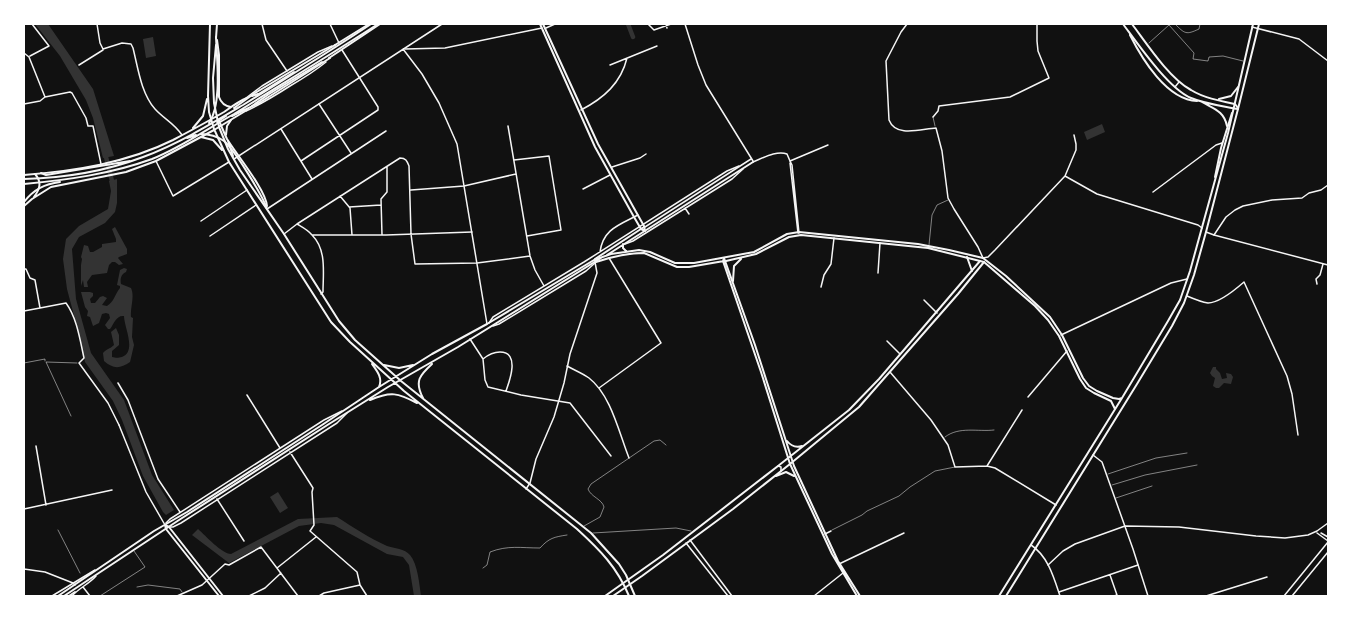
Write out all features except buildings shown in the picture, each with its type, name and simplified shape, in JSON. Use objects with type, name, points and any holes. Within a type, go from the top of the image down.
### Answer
[{"type":"main road","points":[[210,24],[208,94],[211,119],[215,130],[229,162],[331,322],[341,334],[395,384],[592,542],[614,566],[629,596]]},
{"type":"main road","points":[[217,24],[213,78],[214,107],[220,126],[234,159],[339,321],[396,377],[591,533],[614,557],[628,580],[634,596]]},
{"type":"main road","points":[[215,130],[215,124],[219,120],[255,93],[370,24]]},
{"type":"main road","points":[[219,120],[370,24]]},
{"type":"main road","points":[[219,120],[259,102],[304,75],[379,24]]},
{"type":"main road","points":[[170,146],[219,120],[311,67],[379,24]]},
{"type":"main road","points":[[540,24],[610,168],[638,215],[645,231]]},
{"type":"main road","points":[[543,24],[581,110],[595,147],[640,228],[645,231]]},
{"type":"main road","points":[[1123,24],[1175,87],[1190,98],[1220,112],[1227,126]]},
{"type":"main road","points":[[1132,24],[1180,82],[1192,91],[1215,100],[1235,104],[1238,109]]},
{"type":"main road","points":[[1006,596],[1172,326],[1187,296],[1206,232],[1259,24]]},
{"type":"main road","points":[[999,596],[1115,410],[1180,300],[1202,228],[1234,108],[1253,26]]},
{"type":"main road","points":[[1129,32],[1141,55],[1170,90],[1185,99],[1238,109]]},
{"type":"main road","points":[[195,136],[207,126],[215,111],[217,69],[216,37]]},
{"type":"main road","points":[[216,37],[219,55],[219,96],[222,103],[232,107]]},
{"type":"main road","points":[[24,202],[32,193],[45,185],[116,170],[156,157],[195,136],[258,94],[321,56],[335,45]]},
{"type":"main road","points":[[24,206],[48,188],[55,185],[116,174],[156,161],[215,130],[312,67],[330,58]]},
{"type":"main road","points":[[1215,100],[1230,97],[1238,87]]},
{"type":"main road","points":[[188,132],[204,116],[208,94]]},
{"type":"main road","points":[[24,175],[102,164],[152,149],[188,132],[245,98],[258,94]]},
{"type":"main road","points":[[209,108],[214,107]]},
{"type":"main road","points":[[1214,182],[1222,143],[1234,108]]},
{"type":"main road","points":[[211,119],[215,124],[220,126],[239,156],[265,199],[267,209]]},
{"type":"main road","points":[[232,119],[226,130],[227,139],[234,159]]},
{"type":"main road","points":[[24,179],[52,177],[108,168],[130,162],[195,135],[205,134],[216,137],[230,148],[248,175],[267,209]]},
{"type":"main road","points":[[200,137],[210,138],[213,140],[225,154]]},
{"type":"main road","points":[[41,173],[46,175],[125,162],[156,152]]},
{"type":"main road","points":[[594,261],[727,181],[753,162]]},
{"type":"main road","points":[[32,199],[39,190],[40,186],[38,177],[35,174]]},
{"type":"main road","points":[[24,184],[79,178]]},
{"type":"main road","points":[[68,596],[98,574],[170,527],[235,479],[378,387],[563,280],[594,261],[644,226]]},
{"type":"main road","points":[[604,256],[626,252],[644,251],[679,264],[725,260],[754,252],[787,234],[798,233],[928,246],[983,258],[1001,271],[1046,312],[1089,386],[1113,398],[1122,398]]},
{"type":"main road","points":[[594,261],[644,253],[668,264],[680,267],[741,258],[761,252],[798,233],[926,248],[980,260],[1035,306],[1048,320],[1060,335],[1083,384],[1094,393],[1111,401],[1115,410]]},
{"type":"main road","points":[[623,244],[623,248],[626,252]]},
{"type":"main road","points":[[592,257],[594,261]]},
{"type":"main road","points":[[967,257],[972,270]]},
{"type":"main road","points":[[733,281],[734,266],[741,258]]},
{"type":"main road","points":[[605,596],[705,523],[849,410],[937,313],[983,258]]},
{"type":"main road","points":[[983,258],[984,262]]},
{"type":"main road","points":[[725,260],[756,347],[786,440],[789,457]]},
{"type":"main road","points":[[725,260],[796,478],[838,564],[859,596]]},
{"type":"main road","points":[[613,596],[716,521],[781,471],[859,407],[984,262]]},
{"type":"main road","points":[[58,596],[154,531],[233,487],[348,412],[470,340],[531,299]]},
{"type":"main road","points":[[369,360],[380,376],[378,387]]},
{"type":"main road","points":[[423,399],[418,388],[419,379],[434,361]]},
{"type":"main road","points":[[383,364],[399,368],[417,364]]},
{"type":"main road","points":[[366,402],[389,394],[405,397],[421,405]]},
{"type":"main road","points":[[786,440],[791,445],[796,446],[805,444]]},
{"type":"main road","points":[[791,463],[838,564],[859,596]]},
{"type":"main road","points":[[773,477],[786,472],[796,478]]},
{"type":"main road","points":[[536,497],[538,492],[541,492]]},
{"type":"main road","points":[[165,525],[170,527],[223,596]]},
{"type":"main road","points":[[165,525],[166,529],[219,596]]},
{"type":"main road","points":[[154,531],[157,535]]},
{"type":"main road","points":[[64,596],[74,591]]},
{"type":"street","points":[[29,56],[49,46],[32,24]]},
{"type":"street","points":[[97,24],[100,43],[103,49]]},
{"type":"street","points":[[262,24],[266,40],[287,71]]},
{"type":"street","points":[[330,24],[339,43]]},
{"type":"street","points":[[234,159],[442,24]]},
{"type":"street","points":[[545,28],[555,24]]},
{"type":"street","points":[[648,24],[654,30],[671,24]]},
{"type":"street","points":[[684,24],[706,85],[753,162],[767,156],[782,153],[787,154],[794,178],[798,233]]},
{"type":"street","points":[[907,24],[901,32],[886,61],[889,120],[894,127],[901,131],[936,128],[942,151],[949,200],[978,247],[983,258],[988,257],[1065,176],[1076,150],[1074,135]]},
{"type":"street","points":[[933,117],[938,111],[939,106],[1010,97],[1049,78],[1038,51],[1037,24]]},
{"type":"street","points":[[1253,26],[1302,41],[1328,61]]},
{"type":"street","points":[[403,49],[445,48],[542,28]]},
{"type":"street","points":[[79,65],[103,49],[122,43],[131,44],[147,99],[158,113],[174,125],[182,135]]},
{"type":"street","points":[[245,98],[318,52],[335,45]]},
{"type":"street","points":[[610,65],[657,46]]},
{"type":"street","points":[[403,49],[422,74],[439,103],[457,144],[487,324]]},
{"type":"street","points":[[301,161],[378,110],[378,107],[360,77],[342,50]]},
{"type":"street","points":[[24,53],[29,56],[46,97]]},
{"type":"street","points":[[244,112],[302,79],[330,58]]},
{"type":"street","points":[[581,110],[607,94],[624,70],[628,58]]},
{"type":"street","points":[[1175,87],[1180,82]]},
{"type":"street","points":[[24,104],[40,101],[46,97],[70,92],[72,93],[86,118],[88,126],[93,126],[102,164]]},
{"type":"street","points":[[254,97],[257,102]]},
{"type":"street","points":[[319,104],[351,153]]},
{"type":"street","points":[[508,126],[530,256],[535,270],[544,286]]},
{"type":"street","points":[[280,129],[312,179]]},
{"type":"street","points":[[267,209],[386,131]]},
{"type":"street","points":[[188,132],[193,141]]},
{"type":"street","points":[[1153,192],[1216,145],[1222,143]]},
{"type":"street","points":[[790,161],[828,145]]},
{"type":"street","points":[[610,168],[640,158],[646,154]]},
{"type":"street","points":[[514,160],[549,156],[561,230],[527,236]]},
{"type":"street","points":[[284,234],[297,224],[400,158],[404,158],[409,166],[411,234],[415,264],[477,263],[530,256]]},
{"type":"street","points":[[644,226],[752,159]]},
{"type":"street","points":[[156,161],[173,196],[229,162]]},
{"type":"street","points":[[644,226],[673,205],[723,174],[733,168],[742,166]]},
{"type":"street","points":[[382,235],[381,199],[387,192],[387,167]]},
{"type":"street","points":[[410,190],[464,186],[516,174]]},
{"type":"street","points":[[723,174],[727,181]]},
{"type":"street","points":[[583,189],[610,175]]},
{"type":"street","points":[[1065,176],[1097,194],[1198,225],[1202,228]]},
{"type":"street","points":[[1214,235],[1226,217],[1243,206],[1276,200],[1302,198],[1310,193],[1321,190],[1328,185]]},
{"type":"street","points":[[201,221],[247,190]]},
{"type":"street","points":[[340,196],[349,207],[352,235]]},
{"type":"street","points":[[1208,204],[1213,205]]},
{"type":"street","points":[[210,236],[256,205]]},
{"type":"street","points":[[349,207],[381,205]]},
{"type":"street","points":[[673,205],[676,211]]},
{"type":"street","points":[[623,244],[633,241],[684,207],[689,214]]},
{"type":"street","points":[[600,252],[604,236],[613,228],[638,215]]},
{"type":"street","points":[[297,224],[312,235],[320,245],[323,253],[323,292],[321,294]]},
{"type":"street","points":[[531,299],[563,280],[592,257],[640,228]]},
{"type":"street","points":[[312,235],[382,235],[472,232]]},
{"type":"street","points":[[1206,232],[1328,265]]},
{"type":"street","points":[[821,287],[824,275],[831,264],[834,238]]},
{"type":"street","points":[[878,273],[880,243]]},
{"type":"street","points":[[599,388],[661,343],[609,258]]},
{"type":"street","points":[[531,299],[544,286],[589,269],[594,261]]},
{"type":"street","points":[[526,489],[530,483],[534,464],[550,427],[559,401],[573,345],[596,277],[597,270],[594,261]]},
{"type":"street","points":[[1317,284],[1316,279],[1320,275],[1323,264]]},
{"type":"street","points":[[24,269],[26,269],[30,278],[35,280],[40,308]]},
{"type":"street","points":[[972,270],[975,274]]},
{"type":"street","points":[[1060,335],[1171,283],[1187,280]]},
{"type":"street","points":[[1187,296],[1210,303],[1227,295],[1244,282],[1287,376],[1292,394],[1298,435]]},
{"type":"street","points":[[924,300],[937,313]]},
{"type":"street","points":[[24,311],[66,303],[76,324],[84,358],[79,363],[108,403],[119,425],[146,492],[165,525],[170,519],[180,512],[187,513],[217,499],[233,487]]},
{"type":"street","points":[[470,340],[483,359],[485,380],[488,387],[570,403],[611,456]]},
{"type":"street","points":[[887,341],[900,354]]},
{"type":"street","points":[[1028,398],[1067,351]]},
{"type":"street","points":[[483,359],[494,352],[503,352],[510,355],[512,359],[512,371],[506,391]]},
{"type":"street","points":[[567,366],[588,378],[599,388],[607,399],[629,458]]},
{"type":"street","points":[[890,372],[931,420],[944,438],[948,445],[955,467],[987,466],[995,468],[1056,505]]},
{"type":"street","points":[[118,384],[128,400],[158,479],[180,512]]},
{"type":"street","points":[[247,395],[280,448]]},
{"type":"street","points":[[987,466],[1022,410]]},
{"type":"street","points":[[36,446],[46,505]]},
{"type":"street","points":[[235,479],[280,448],[287,446]]},
{"type":"street","points":[[800,449],[803,453]]},
{"type":"street","points":[[289,451],[313,488],[314,525],[310,531],[316,537],[321,539],[357,572],[360,585],[367,596]]},
{"type":"street","points":[[1093,456],[1102,462],[1148,596]]},
{"type":"street","points":[[778,466],[781,467],[781,471]]},
{"type":"street","points":[[24,509],[112,490]]},
{"type":"street","points":[[217,499],[244,541]]},
{"type":"street","points":[[713,516],[714,520],[716,521]]},
{"type":"street","points":[[705,523],[708,524],[708,527]]},
{"type":"street","points":[[1048,565],[1063,551],[1075,544],[1125,526],[1180,527],[1285,538],[1308,535],[1317,531],[1328,523]]},
{"type":"street","points":[[825,534],[831,531]]},
{"type":"street","points":[[838,564],[904,533]]},
{"type":"street","points":[[1284,596],[1328,541],[1317,533]]},
{"type":"street","points":[[1321,533],[1328,537]]},
{"type":"street","points":[[277,568],[316,537]]},
{"type":"street","points":[[690,540],[732,596]]},
{"type":"street","points":[[686,543],[728,596]]},
{"type":"street","points":[[1031,545],[1041,552],[1048,565],[1060,596]]},
{"type":"street","points":[[177,596],[207,581],[225,564],[229,564],[261,547],[298,596]]},
{"type":"street","points":[[1292,596],[1327,553]]},
{"type":"street","points":[[1314,559],[1318,560],[1319,563]]},
{"type":"street","points":[[1059,592],[1138,565]]},
{"type":"street","points":[[24,570],[46,572],[74,584]]},
{"type":"street","points":[[249,596],[265,588],[281,573]]},
{"type":"street","points":[[814,596],[843,573]]},
{"type":"street","points":[[72,596],[74,591],[92,581],[98,574]]},
{"type":"street","points":[[1110,575],[1115,596]]},
{"type":"street","points":[[1206,596],[1267,577]]},
{"type":"street","points":[[52,596],[74,584]]},
{"type":"street","points":[[319,596],[324,593],[360,585]]},
{"type":"street","points":[[83,586],[90,596]]},
{"type":"lane","points":[[1175,24],[1184,32],[1188,33],[1199,29],[1200,24]]},
{"type":"lane","points":[[1148,44],[1169,25],[1194,53],[1193,58],[1208,61],[1209,57],[1223,56],[1244,61]]},
{"type":"lane","points":[[933,117],[936,128]]},
{"type":"lane","points":[[928,246],[932,215],[940,202],[949,200]]},
{"type":"lane","points":[[24,363],[45,359],[46,362],[79,363]]},
{"type":"lane","points":[[46,362],[71,416]]},
{"type":"lane","points":[[944,438],[950,433],[961,430],[994,430]]},
{"type":"lane","points":[[583,527],[600,517],[604,507],[602,503],[589,492],[588,486],[658,440],[662,440],[666,445]]},
{"type":"lane","points":[[1106,474],[1156,458],[1187,453]]},
{"type":"lane","points":[[1111,486],[1146,475],[1197,465]]},
{"type":"lane","points":[[831,531],[862,515],[867,510],[899,496],[935,471],[955,467]]},
{"type":"lane","points":[[1115,498],[1152,486]]},
{"type":"lane","points":[[591,533],[676,528],[693,531]]},
{"type":"lane","points":[[58,530],[80,573]]},
{"type":"lane","points":[[483,568],[487,565],[490,552],[494,550],[508,546],[540,548],[554,537],[567,535]]},
{"type":"lane","points":[[100,596],[145,567],[134,551]]},
{"type":"lane","points":[[137,587],[148,585],[180,589],[183,594]]},
{"type":"shaded area","points":[[35,24],[48,24],[93,89],[114,156],[103,158],[93,118],[86,100],[60,56]]},
{"type":"shaded area","points":[[153,37],[156,56],[146,58],[143,39]]},
{"type":"shaded area","points":[[1102,124],[1105,132],[1087,140],[1084,132]]},
{"type":"shaded area","points":[[117,179],[117,203],[115,212],[105,223],[79,237],[72,249],[76,299],[91,353],[124,400],[152,475],[174,510],[166,515],[143,476],[122,420],[113,401],[85,362],[67,289],[63,259],[66,239],[79,226],[108,209],[111,191],[109,181]]},
{"type":"shaded area","points":[[115,227],[127,249],[127,254],[118,258],[123,264],[119,265],[112,262],[109,265],[107,273],[92,275],[87,282],[88,287],[84,287],[83,280],[81,286],[81,257],[84,245],[88,246],[90,252],[93,252],[102,247],[102,244],[116,242],[112,229]]},
{"type":"shaded area","points":[[124,268],[127,269],[122,275],[121,284],[131,288],[132,291],[131,317],[133,318],[132,337],[134,345],[130,362],[120,367],[114,367],[110,366],[104,361],[103,353],[114,345],[111,332],[116,328],[119,335],[119,345],[112,351],[112,357],[122,357],[129,350],[129,338],[124,316],[117,318],[110,329],[108,329],[105,325],[110,318],[109,314],[102,314],[99,323],[93,326],[90,317],[87,316],[88,311],[85,307],[81,292],[93,293],[93,296],[90,299],[91,303],[95,303],[100,297],[103,296],[107,298],[102,305],[107,306],[120,288],[120,286],[117,285],[120,270]]},
{"type":"shaded area","points":[[1213,367],[1216,367],[1222,379],[1227,378],[1226,373],[1231,374],[1233,377],[1231,384],[1224,383],[1219,388],[1213,386],[1215,378],[1210,373]]},
{"type":"shaded area","points":[[278,492],[288,508],[280,513],[270,497]]},
{"type":"shaded area","points":[[337,517],[380,543],[408,553],[413,559],[419,580],[421,596],[414,596],[409,565],[403,557],[387,554],[334,525],[321,523],[299,526],[229,563],[192,535],[198,529],[219,548],[231,554],[298,519]]},
{"type":"waterway","points":[[628,24],[633,37]]},
{"type":"waterway","points":[[105,153],[113,185]]}]
